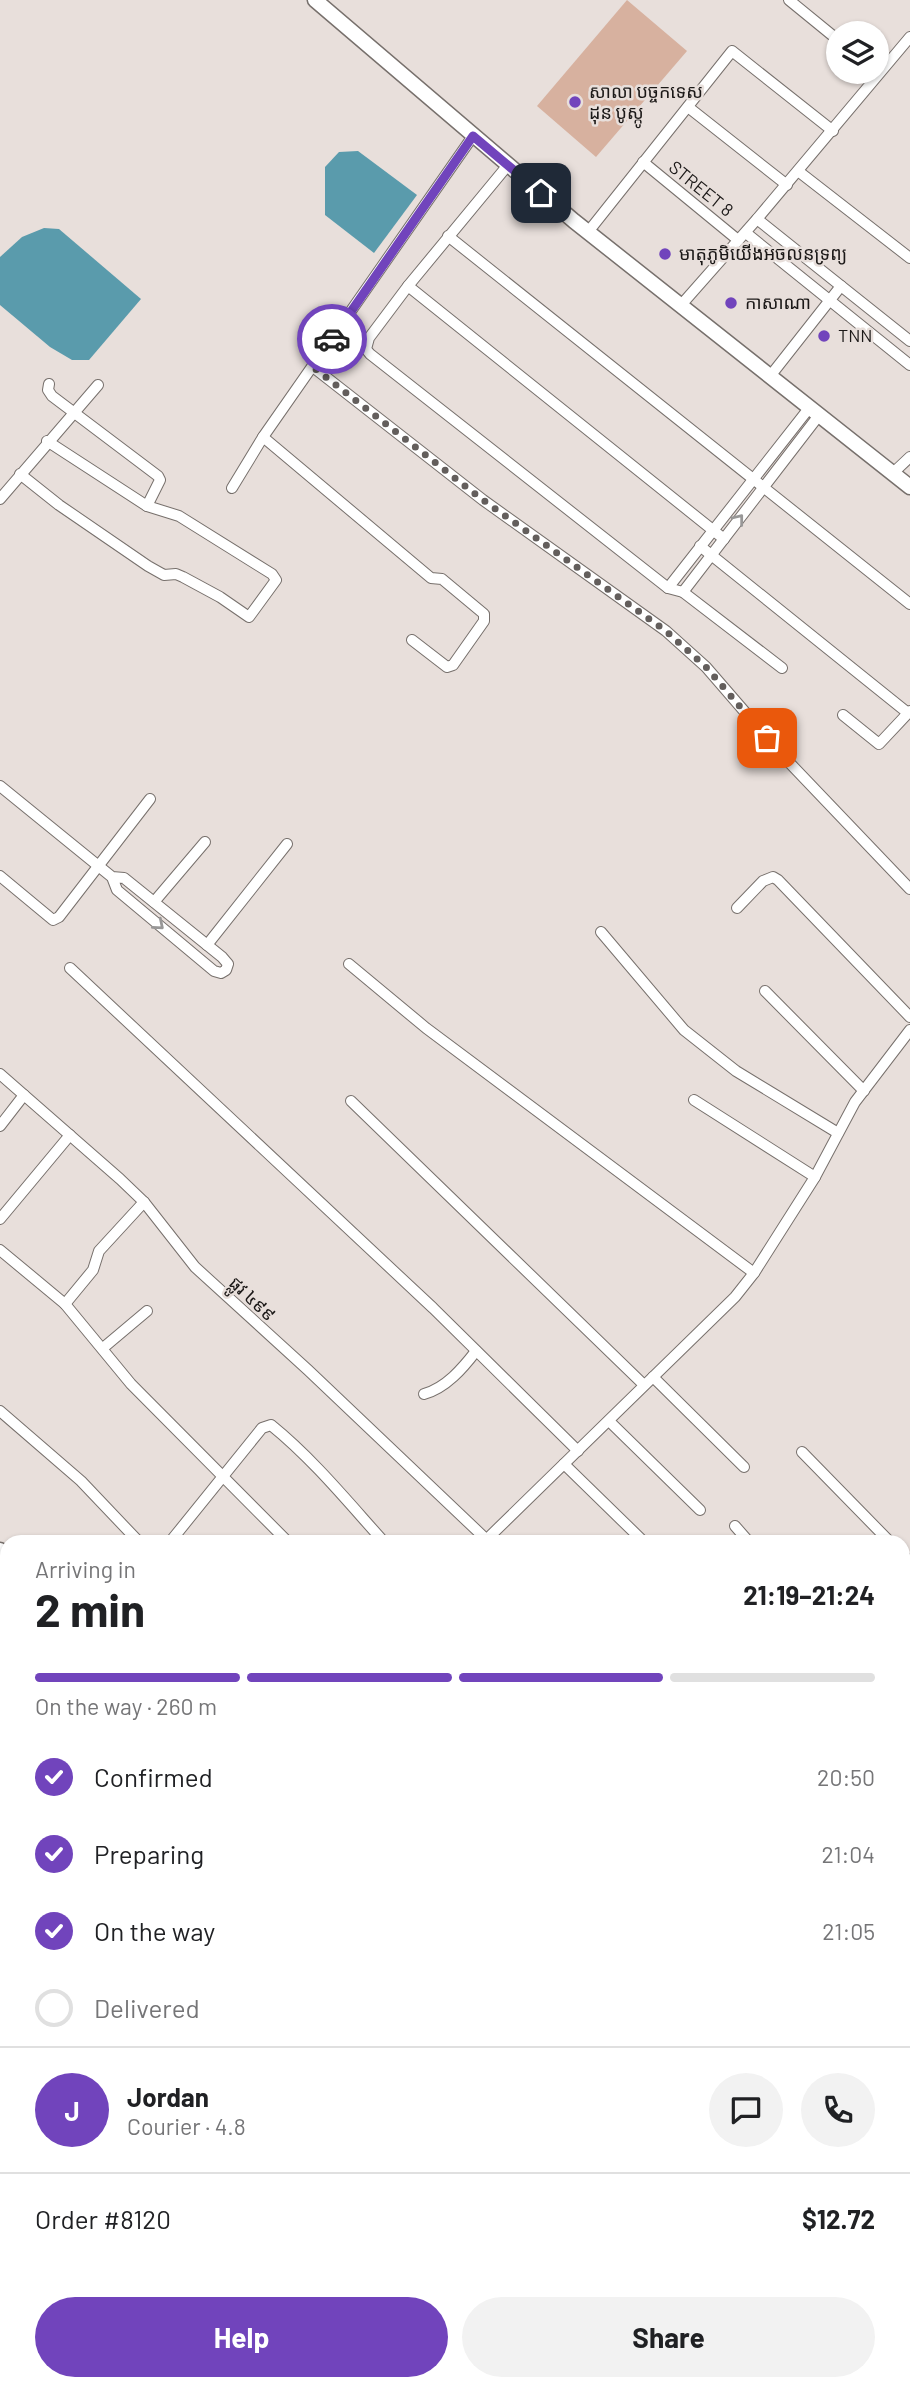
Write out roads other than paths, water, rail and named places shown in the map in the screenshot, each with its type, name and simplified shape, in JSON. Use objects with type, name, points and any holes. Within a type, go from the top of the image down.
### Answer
[{"type":"main road","points":[[315,0],[588,232],[910,487]]},
{"type":"street","points":[[789,0],[826,30]]},
{"type":"street","points":[[889,61],[910,37]]},
{"type":"street","points":[[588,232],[732,51],[833,131]]},
{"type":"street","points":[[682,304],[833,131],[869,84]]},
{"type":"street","points":[[688,107],[786,185]]},
{"type":"street","points":[[232,488],[263,437],[473,136]]},
{"type":"street","name":"STREET 8","points":[[643,162],[830,300],[910,365]]},
{"type":"street","points":[[508,165],[408,286],[369,338],[366,349],[668,588],[683,592],[782,668]]},
{"type":"street","points":[[798,171],[910,258]]},
{"type":"street","points":[[757,219],[910,341]]},
{"type":"street","points":[[448,236],[910,604]]},
{"type":"street","points":[[408,286],[724,539]]},
{"type":"street","points":[[771,375],[841,286]]},
{"type":"street","points":[[313,367],[483,500],[666,631],[706,667],[783,756],[910,889]]},
{"type":"street","points":[[49,384],[48,390],[52,396],[158,476],[160,480],[147,506]]},
{"type":"street","points":[[0,499],[47,441],[98,385]]},
{"type":"street","points":[[668,588],[753,480],[815,410]]},
{"type":"street","points":[[683,592],[764,488],[815,410]]},
{"type":"street","points":[[263,437],[431,578],[442,579],[484,614],[484,621],[453,665],[447,667],[412,640]]},
{"type":"street","points":[[20,474],[59,505],[148,566],[164,575],[176,574],[183,577],[249,617],[276,580],[272,574],[179,516],[147,506],[47,441]]},
{"type":"street","points":[[893,474],[910,457]]},
{"type":"street","points":[[700,547],[909,712],[879,744],[843,715]]},
{"type":"street","points":[[0,786],[112,877],[117,890],[214,971],[221,973],[226,970],[228,964],[207,945],[124,878],[112,877]]},
{"type":"street","points":[[0,876],[53,920],[59,917],[150,799]]},
{"type":"street","points":[[154,902],[205,842]]},
{"type":"street","points":[[207,945],[287,844]]},
{"type":"street","points":[[737,908],[763,881],[773,877],[778,880],[910,1017]]},
{"type":"street","points":[[601,932],[684,1030],[736,1071],[838,1133]]},
{"type":"street","points":[[349,964],[426,1028],[754,1273]]},
{"type":"street","points":[[70,968],[476,1351],[578,1451]]},
{"type":"street","points":[[765,990],[864,1091]]},
{"type":"street","points":[[492,1535],[735,1297],[754,1273],[815,1177],[855,1102],[910,1030]]},
{"type":"street","name":"ផ្លូវ ៤៩៩","points":[[0,1074],[144,1202],[195,1267],[480,1535]]},
{"type":"street","points":[[0,1126],[24,1095]]},
{"type":"street","points":[[694,1100],[815,1177]]},
{"type":"street","points":[[351,1101],[644,1385]]},
{"type":"street","points":[[0,1219],[69,1135]]},
{"type":"street","points":[[65,1304],[93,1270],[99,1251],[144,1202]]},
{"type":"street","points":[[0,1250],[65,1304],[131,1384],[281,1535]]},
{"type":"street","points":[[103,1348],[147,1311]]},
{"type":"street","points":[[424,1394],[442,1385],[464,1366],[476,1351]]},
{"type":"street","points":[[653,1377],[744,1467]]},
{"type":"street","points":[[0,1410],[80,1481],[132,1535]]},
{"type":"street","points":[[609,1421],[700,1510]]},
{"type":"street","points":[[176,1535],[261,1428],[271,1425],[286,1437],[378,1535]]},
{"type":"street","points":[[802,1452],[883,1535]]},
{"type":"street","points":[[564,1464],[637,1535]]},
{"type":"street","points":[[734,1527],[742,1535]]},
{"type":"water","points":[[358,151],[417,195],[374,253],[325,215],[325,167],[339,152]]},
{"type":"water","points":[[44,228],[59,229],[141,299],[89,360],[72,360],[50,347],[0,305],[0,257],[22,237]]},
{"type":"place","name":"សាលា បច្ចកទេស ដុន បូស្កូ","points":[[575,102]]},
{"type":"place","name":"មាតុភូមិយើងអចលនទ្រព្យ","points":[[665,254]]},
{"type":"place","name":"កាសាណា","points":[[731,303]]},
{"type":"place","name":"TNN","points":[[824,336]]}]
